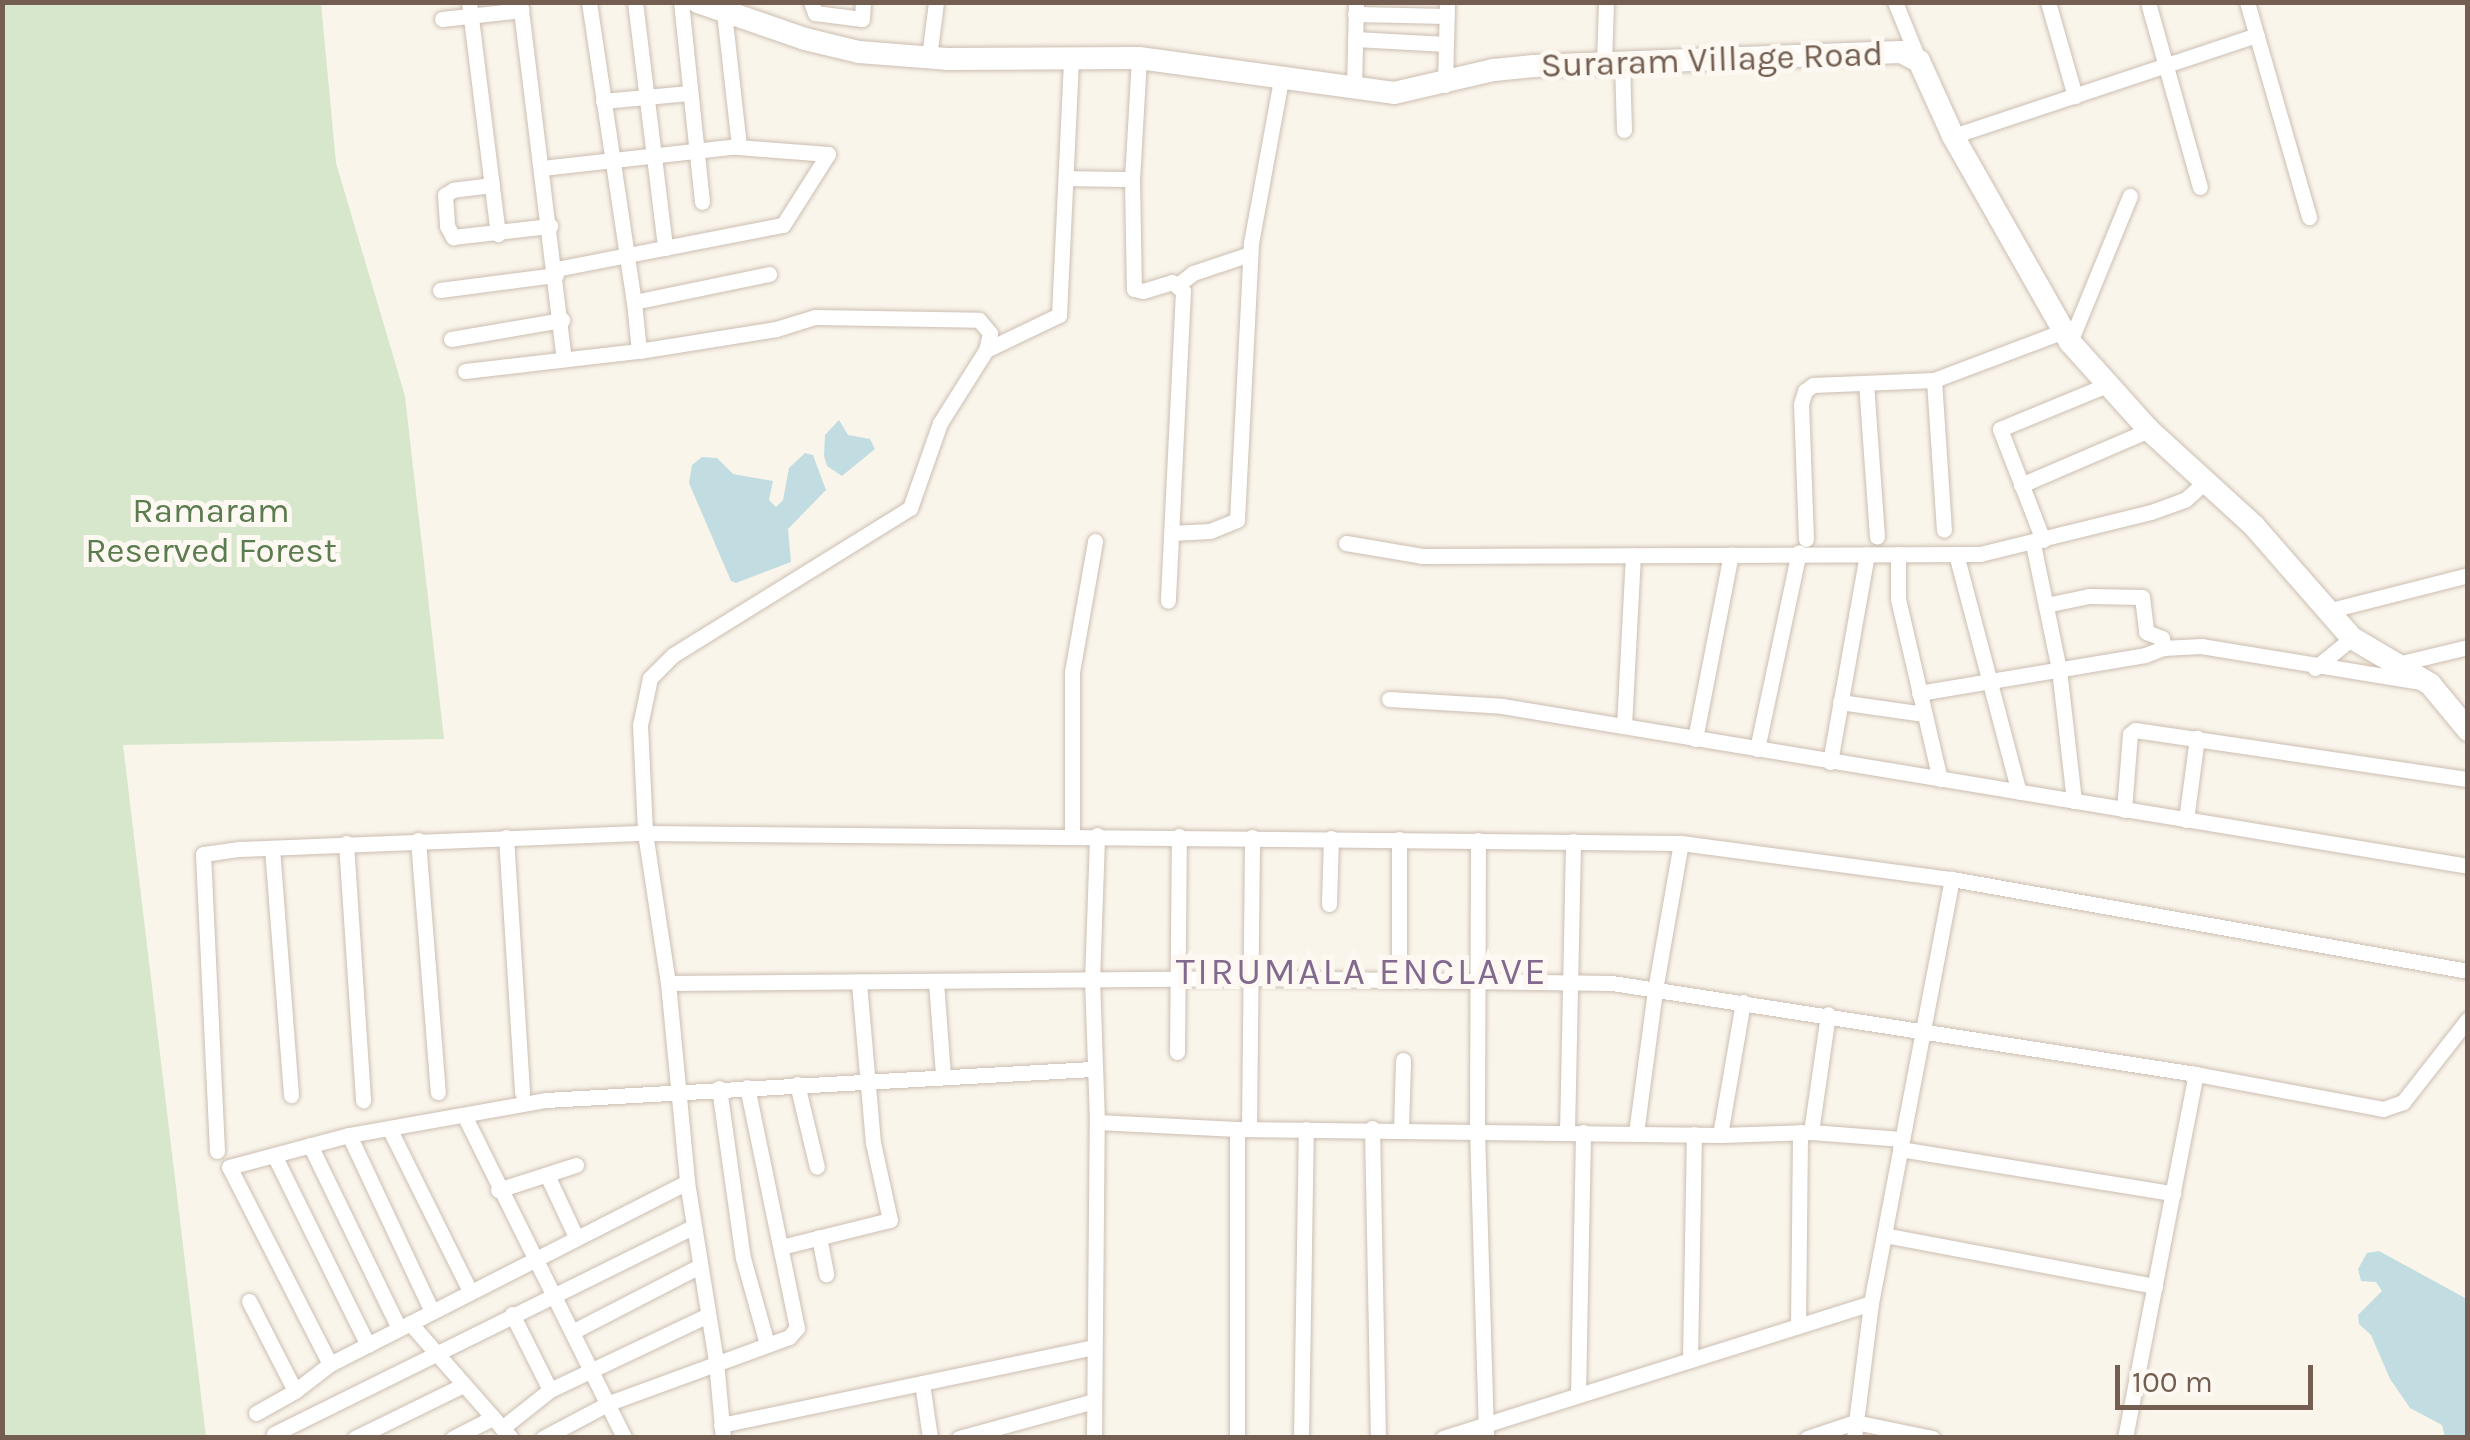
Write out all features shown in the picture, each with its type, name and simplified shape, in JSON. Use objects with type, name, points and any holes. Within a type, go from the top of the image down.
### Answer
[{"type":"main road","name":"Suraram Village Road","points":[[698,2],[859,52],[929,57],[1139,58],[1394,93],[1494,70],[1901,52],[1918,61],[1953,136],[2067,337],[2148,430],[2254,526],[2352,638],[2430,684],[2468,730]]},
{"type":"street","points":[[589,2],[638,351]]},
{"type":"street","points":[[636,2],[666,248]]},
{"type":"street","points":[[681,2],[702,202]]},
{"type":"street","points":[[811,2],[815,14],[863,10],[859,52]]},
{"type":"street","points":[[929,57],[936,2]]},
{"type":"street","points":[[1606,2],[1624,130]]},
{"type":"street","points":[[1895,2],[1918,61]]},
{"type":"street","points":[[2048,2],[2075,96]]},
{"type":"street","points":[[2247,2],[2310,217]]},
{"type":"street","points":[[442,19],[470,9],[521,6],[564,359]]},
{"type":"street","points":[[2149,6],[2200,187]]},
{"type":"street","points":[[1354,90],[1355,8],[1447,9],[1445,84]]},
{"type":"street","points":[[470,9],[498,234]]},
{"type":"street","points":[[724,12],[736,147]]},
{"type":"street","points":[[1953,136],[2257,36]]},
{"type":"street","points":[[1355,39],[1446,44]]},
{"type":"street","points":[[986,350],[1060,315],[1071,58]]},
{"type":"street","points":[[1139,58],[1132,179],[1134,289],[1180,284],[1193,273],[1250,254]]},
{"type":"street","points":[[1172,533],[1210,531],[1237,520],[1250,254],[1256,200],[1280,79]]},
{"type":"street","points":[[603,100],[689,93]]},
{"type":"street","points":[[440,290],[556,272],[783,225],[828,154],[736,147],[542,168]]},
{"type":"street","points":[[1066,178],[1132,179]]},
{"type":"street","points":[[492,185],[453,190],[442,200],[452,237],[550,226]]},
{"type":"street","points":[[1757,749],[1802,546],[1805,390],[1813,384],[1934,380],[2067,337],[2130,196]]},
{"type":"street","points":[[634,302],[769,274]]},
{"type":"street","points":[[1168,602],[1183,291],[1180,284]]},
{"type":"street","points":[[466,371],[776,330],[815,316],[980,320],[990,333],[986,350],[940,423],[910,508],[673,655],[650,678],[640,725],[644,833],[668,983],[687,1182],[716,1361],[722,1431],[922,1383],[1092,1348]]},
{"type":"street","points":[[451,339],[562,320]]},
{"type":"street","points":[[1934,380],[1944,530]]},
{"type":"street","points":[[1866,382],[1876,537]]},
{"type":"street","points":[[2074,801],[2059,669],[2038,542],[2000,429],[2107,384]]},
{"type":"street","points":[[2021,486],[2148,430]]},
{"type":"street","points":[[1346,543],[1422,556],[1731,554],[1802,546],[1868,554],[1956,554],[2038,542],[2152,512],[2186,499],[2205,482]]},
{"type":"street","points":[[1072,835],[1072,672],[1094,541]]},
{"type":"street","points":[[1695,739],[1731,554]]},
{"type":"street","points":[[1830,762],[1868,554]]},
{"type":"street","points":[[1898,554],[1898,598],[1940,779]]},
{"type":"street","points":[[1956,554],[2019,792]]},
{"type":"street","points":[[1624,726],[1633,555]]},
{"type":"street","points":[[2327,611],[2468,576]]},
{"type":"street","points":[[2046,605],[2089,596],[2142,597],[2146,632],[2162,638],[2163,648]]},
{"type":"street","points":[[2316,668],[2352,638]]},
{"type":"street","points":[[1920,692],[2163,648],[2201,646],[2430,684]]},
{"type":"street","points":[[2393,665],[2468,647]]},
{"type":"street","points":[[1389,699],[1502,706],[2468,866]]},
{"type":"street","points":[[1840,702],[1924,714]]},
{"type":"street","points":[[2124,810],[2131,731],[2468,779]]},
{"type":"street","points":[[2186,820],[2198,738]]},
{"type":"street","points":[[218,1152],[203,854],[272,848],[644,833],[1681,844],[1952,879],[2468,972]]},
{"type":"street","points":[[1094,1438],[1097,1122],[1092,1069],[1092,980],[1097,835]]},
{"type":"street","points":[[1177,1052],[1179,836]]},
{"type":"street","points":[[506,837],[522,1092]]},
{"type":"street","points":[[1237,1438],[1252,837]]},
{"type":"street","points":[[1329,904],[1331,838]]},
{"type":"street","points":[[418,840],[438,1092]]},
{"type":"street","points":[[1399,840],[1399,981]]},
{"type":"street","points":[[1478,840],[1477,1130],[1485,1431]]},
{"type":"street","points":[[1573,841],[1569,983],[1578,1395]]},
{"type":"street","points":[[346,843],[364,1100]]},
{"type":"street","points":[[1636,1133],[1655,990],[1681,844]]},
{"type":"street","points":[[272,848],[291,1096]]},
{"type":"street","points":[[1854,1430],[1871,1303],[1952,879]]},
{"type":"street","points":[[668,983],[1250,978],[1569,983],[1655,990],[1828,1014],[2196,1074],[2383,1110],[2403,1102],[2468,1019]]},
{"type":"street","points":[[781,1246],[890,1220],[873,1143],[859,982]]},
{"type":"street","points":[[936,982],[943,1076]]},
{"type":"street","points":[[1720,1135],[1743,1002]]},
{"type":"street","points":[[1798,1326],[1805,1132],[1828,1014]]},
{"type":"street","points":[[1402,1128],[1403,1060]]},
{"type":"street","points":[[330,1364],[229,1167],[349,1135],[546,1100],[1092,1069]]},
{"type":"street","points":[[2126,1438],[2196,1074]]},
{"type":"street","points":[[797,1084],[817,1166]]},
{"type":"street","points":[[544,1438],[609,1403],[789,1337],[797,1328],[747,1087]]},
{"type":"street","points":[[718,1088],[742,1258],[766,1344]]},
{"type":"street","points":[[464,1115],[624,1438]]},
{"type":"street","points":[[1097,1122],[1243,1129],[1720,1135],[1805,1132],[1901,1144],[2172,1193]]},
{"type":"street","points":[[389,1128],[470,1291]]},
{"type":"street","points":[[1372,1128],[1378,1438]]},
{"type":"street","points":[[1301,1438],[1306,1129]]},
{"type":"street","points":[[1690,1360],[1694,1134]]},
{"type":"street","points":[[349,1135],[432,1311]]},
{"type":"street","points":[[310,1145],[404,1325],[502,1428]]},
{"type":"street","points":[[274,1155],[368,1344]]},
{"type":"street","points":[[498,1190],[576,1165]]},
{"type":"street","points":[[547,1175],[576,1237]]},
{"type":"street","points":[[256,1413],[330,1364],[687,1182]]},
{"type":"street","points":[[274,1434],[693,1227]]},
{"type":"street","points":[[820,1236],[826,1274]]},
{"type":"street","points":[[1884,1236],[2154,1286]]},
{"type":"street","points":[[572,1332],[700,1266]]},
{"type":"street","points":[[249,1300],[295,1390]]},
{"type":"street","points":[[1442,1438],[1485,1431],[1578,1395],[1871,1303]]},
{"type":"street","points":[[512,1314],[550,1390]]},
{"type":"street","points":[[464,1435],[502,1428],[550,1390],[708,1315]]},
{"type":"street","points":[[922,1383],[930,1438]]},
{"type":"street","points":[[355,1438],[463,1385]]},
{"type":"street","points":[[960,1438],[1094,1401]]},
{"type":"street","points":[[1807,1438],[1854,1430],[1932,1438]]},
{"type":"green space","name":"Ramaram Reserved Forest","points":[[3,2],[321,3],[336,163],[405,396],[444,739],[123,745],[206,1437],[3,1437]]},
{"type":"water","points":[[839,420],[848,435],[870,439],[875,449],[842,476],[827,466],[824,456],[825,435]]},
{"type":"water","points":[[805,453],[813,455],[826,490],[788,529],[791,562],[736,583],[731,581],[689,483],[692,465],[702,457],[717,458],[733,474],[773,481],[769,500],[776,507],[783,500],[789,468]]},
{"type":"water","points":[[2379,1251],[2467,1299],[2467,1437],[2445,1437],[2442,1425],[2410,1408],[2390,1379],[2371,1335],[2359,1324],[2358,1315],[2382,1291],[2376,1282],[2361,1281],[2358,1269],[2367,1253]]},
{"type":"district","name":"TIRUMALA ENCLAVE","points":[[1362,972]]}]
